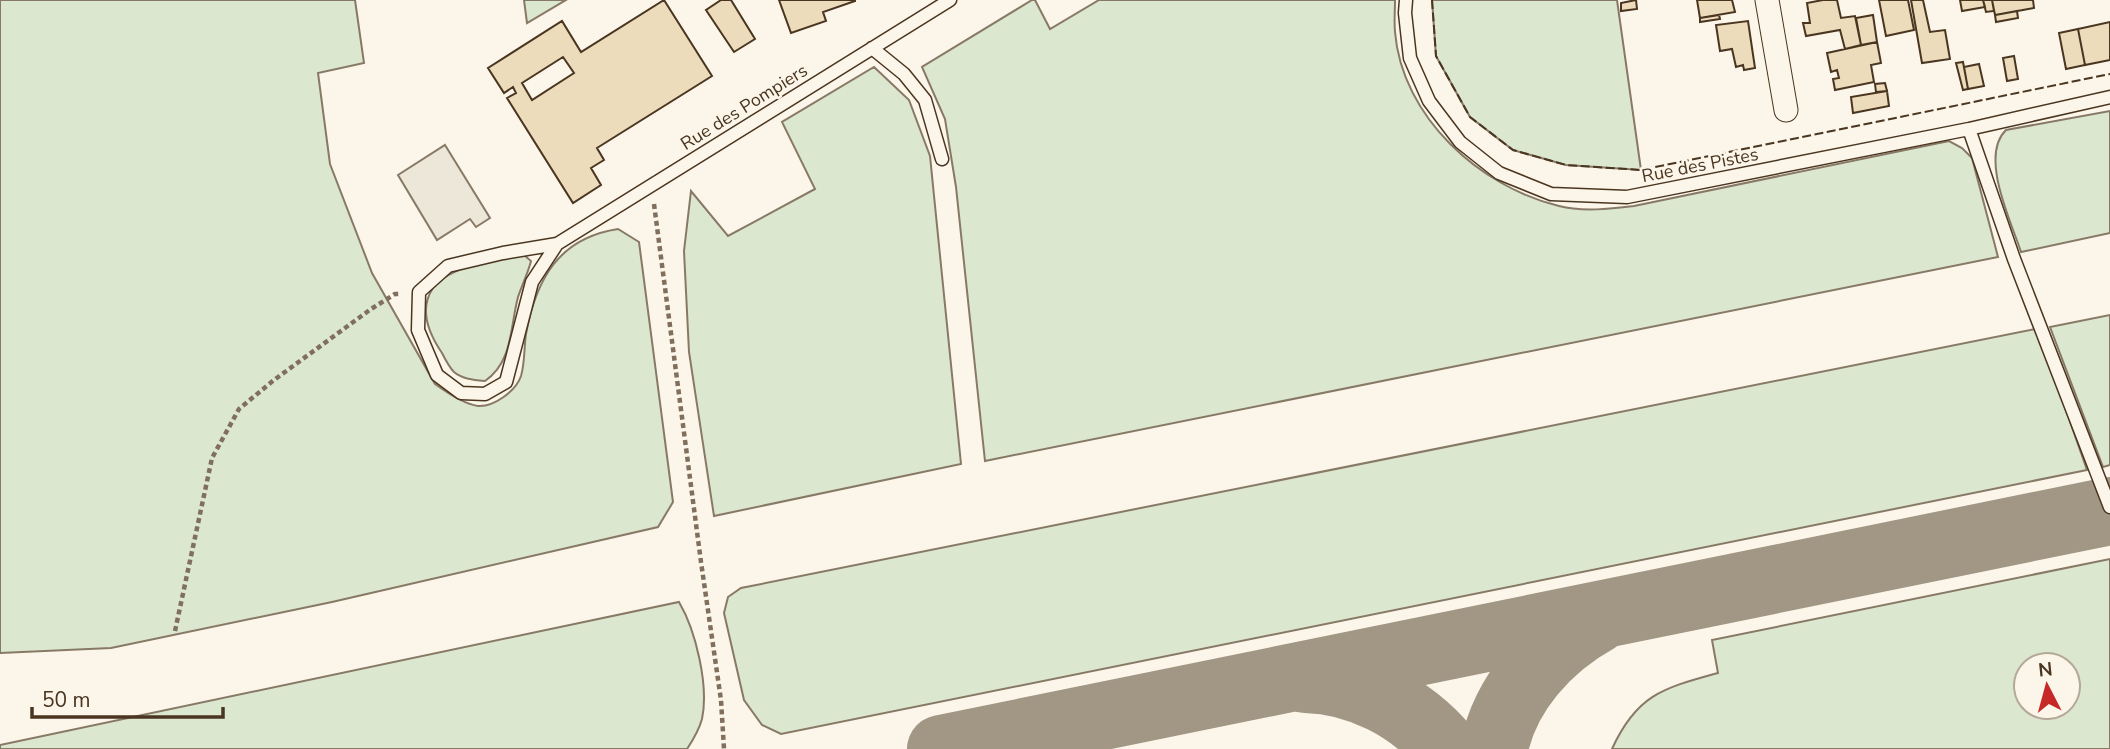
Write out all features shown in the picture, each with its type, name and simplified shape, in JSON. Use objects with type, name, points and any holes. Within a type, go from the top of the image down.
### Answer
[{"type":"street","points":[[1768,0],[1786,110]]},
{"type":"lane","name":"Rue des Pompiers","points":[[557,244],[950,0]]},
{"type":"lane","name":"Rue des Pistes","points":[[1406,0],[1410,58],[1429,101],[1460,142],[1499,173],[1551,194],[1627,197],[1969,130],[2110,97]]},
{"type":"lane","points":[[872,48],[904,75],[925,100],[942,159]]},
{"type":"lane","points":[[1969,130],[2014,259],[2110,507]]},
{"type":"lane","points":[[557,244],[532,282],[506,382],[485,394],[461,393],[437,375],[418,330],[419,292],[448,266],[557,244]]},
{"type":"path","points":[[651,185],[721,700],[724,749]]},
{"type":"path","points":[[175,631],[212,458],[239,409],[274,380],[387,299],[395,294],[419,292]]},
{"type":"green space","points":[[0,0],[355,0],[364,63],[318,73],[330,164],[372,273],[435,384],[461,400],[478,406],[491,404],[504,397],[521,376],[530,314],[544,279],[554,264],[580,241],[598,234],[618,229],[639,242],[673,502],[658,527],[332,602],[111,648],[0,653]]},
{"type":"green space","points":[[524,0],[566,0],[527,23]]},
{"type":"green space","points":[[1035,0],[1050,29],[1099,0],[1395,0],[1395,32],[1401,63],[1412,92],[1429,119],[1450,144],[1474,165],[1501,183],[1530,197],[1568,208],[1634,206],[1949,141],[1972,158],[1998,257],[985,461],[956,187],[945,119],[922,67]]},
{"type":"green space","points":[[1432,0],[1617,0],[1641,170],[1566,165],[1513,150],[1470,117],[1436,56]]},
{"type":"green space","points":[[874,67],[909,100],[930,156],[961,464],[714,516],[689,352],[684,251],[691,191],[728,236],[815,189],[782,122]]},
{"type":"green space","points":[[2110,111],[2110,233],[2021,252],[1996,172],[1998,141],[2006,130]]},
{"type":"green space","points":[[524,255],[531,261],[518,297],[509,343],[501,364],[485,381],[468,379],[457,374],[450,368],[429,330],[426,305],[433,288],[450,274],[462,269]]},
{"type":"green space","points":[[2110,315],[2110,465],[2103,467],[2050,327]]},
{"type":"green space","points":[[2035,329],[2040,336],[2087,470],[781,734],[762,725],[744,700],[724,613],[728,597],[741,588]]},
{"type":"green space","points":[[2110,559],[2110,749],[1612,749],[1632,716],[1654,696],[1682,683],[1718,673],[1712,640]]},
{"type":"green space","points":[[679,602],[696,643],[704,691],[702,719],[687,749],[0,749],[0,745]]},
{"type":"shaded area","points":[[445,145],[490,218],[476,227],[470,219],[437,240],[398,175]]},
{"type":"building","points":[[664,0],[712,76],[597,148],[604,160],[591,168],[601,185],[573,203],[507,98],[516,93],[513,87],[504,93],[488,68],[562,21],[581,52]],"holes":[[[563,57],[574,73],[532,100],[522,83]]]},
{"type":"building","points":[[721,0],[731,0],[755,39],[734,52],[706,10]]},
{"type":"building","points":[[779,0],[855,1],[823,12],[826,21],[791,33]]},
{"type":"building","points":[[1636,0],[1637,9],[1621,11],[1621,3]]},
{"type":"building","points":[[1697,0],[1732,0],[1735,12],[1700,18]]},
{"type":"building","points":[[1837,0],[1841,18],[1855,16],[1861,45],[1845,49],[1840,30],[1806,36],[1803,23],[1810,23],[1807,3]]},
{"type":"building","points":[[1879,0],[1908,0],[1914,30],[1886,36]]},
{"type":"building","points":[[1911,0],[1923,0],[1930,32],[1945,30],[1950,59],[1922,63]]},
{"type":"building","points":[[1960,0],[1983,0],[1985,7],[1962,11]]},
{"type":"building","points":[[1983,0],[1992,0],[1994,11],[1986,12]]},
{"type":"building","points":[[1992,0],[2033,0],[2034,8],[1995,15]]},
{"type":"building","points":[[2017,11],[2018,18],[1996,22],[1995,15]]},
{"type":"building","points":[[1719,15],[1720,19],[1700,22],[1700,18]]},
{"type":"building","points":[[1873,15],[1877,42],[1861,45],[1856,18]]},
{"type":"building","points":[[1748,21],[1755,68],[1744,70],[1743,65],[1736,67],[1732,49],[1720,51],[1716,25]]},
{"type":"building","points":[[2110,22],[2110,60],[2085,65],[2078,29]]},
{"type":"building","points":[[2078,29],[2085,65],[2066,69],[2059,33]]},
{"type":"building","points":[[1877,42],[1881,63],[1871,65],[1874,82],[1835,90],[1833,79],[1839,78],[1837,70],[1831,72],[1827,53]]},
{"type":"building","points":[[2014,56],[2018,79],[2007,81],[2003,58]]},
{"type":"building","points":[[1963,62],[1968,89],[1963,90],[1956,63]]},
{"type":"building","points":[[1979,64],[1984,86],[1968,89],[1964,67]]},
{"type":"building","points":[[1885,83],[1887,91],[1876,92],[1875,84]]},
{"type":"building","points":[[1887,91],[1889,106],[1853,113],[1851,97]]},
{"type":"taxiway","points":[[941,749],[2110,511]]},
{"type":"taxiway","points":[[1494,749],[1508,709],[1531,673],[1562,643],[1597,619]]},
{"type":"taxiway","points":[[1305,679],[1345,685],[1383,699],[1417,721],[1446,749]]},
{"type":"fence","points":[[1432,0],[1436,56],[1470,117],[1513,150],[1566,165],[1641,170],[2110,74]]}]
